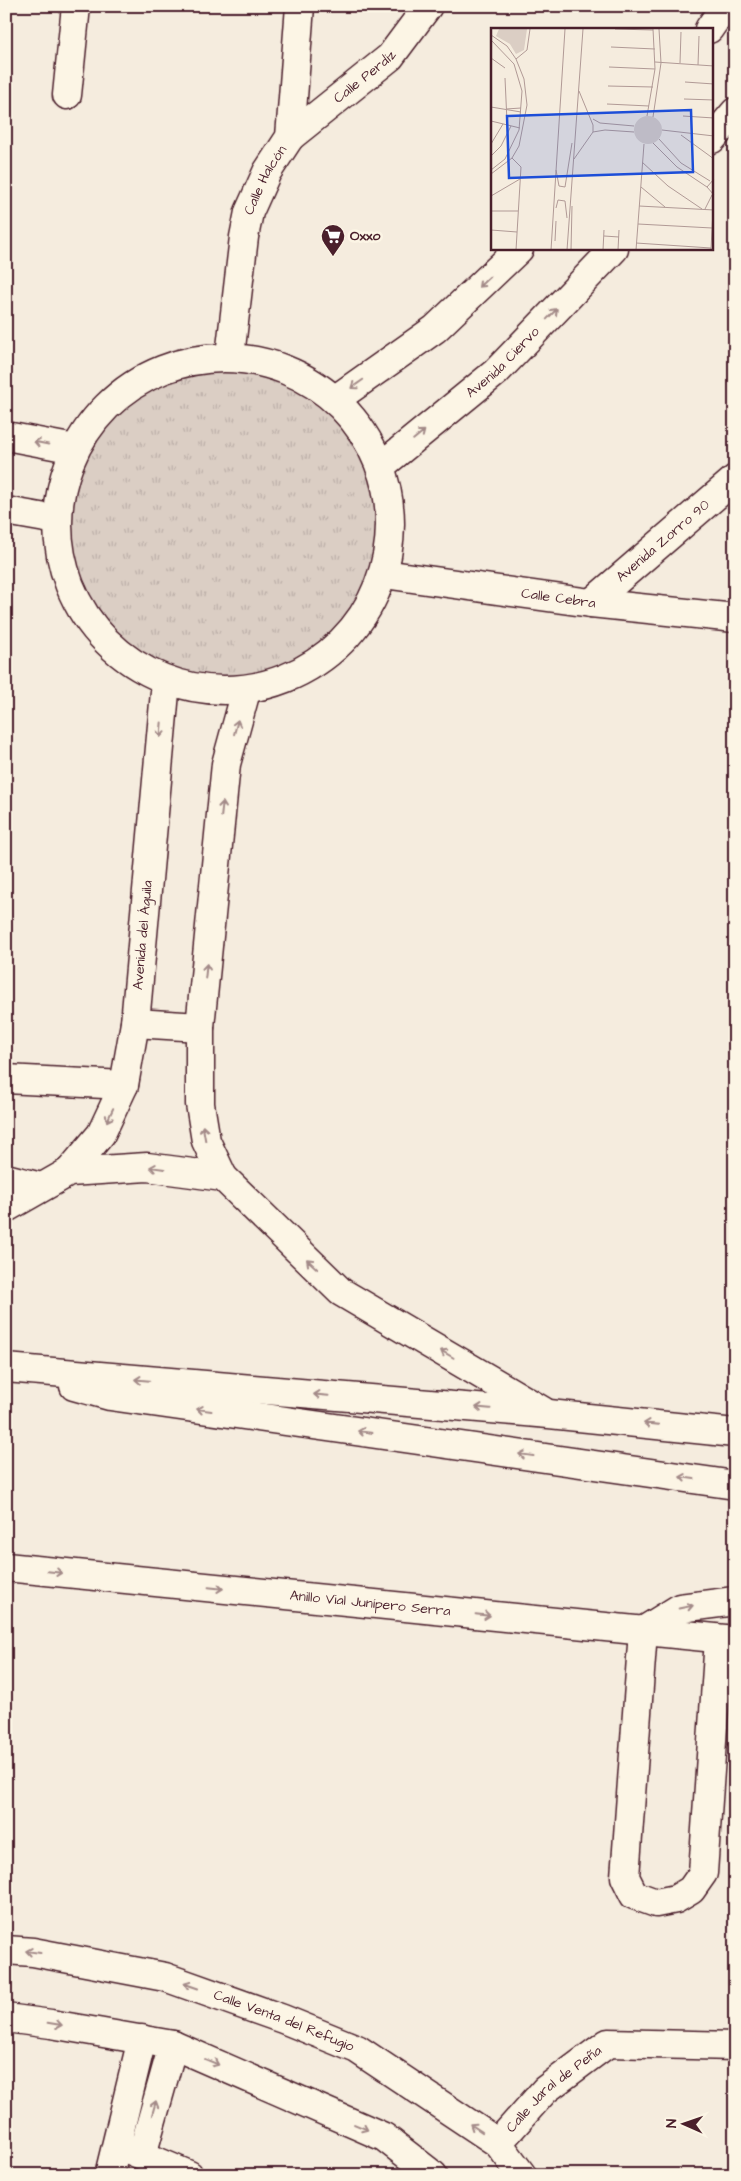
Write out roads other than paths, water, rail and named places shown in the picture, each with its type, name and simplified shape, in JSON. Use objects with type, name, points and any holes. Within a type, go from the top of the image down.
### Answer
[{"type":"main road","points":[[67,95],[76,6]]},
{"type":"main road","name":"Calle Halcón","points":[[230,356],[244,237],[249,212],[267,172],[290,137],[300,6]]},
{"type":"main road","name":"Calle Perdiz","points":[[290,137],[390,57],[428,6]]},
{"type":"main road","points":[[709,28],[725,6]]},
{"type":"main road","points":[[714,137],[735,112]]},
{"type":"main road","points":[[336,399],[435,329],[518,250]]},
{"type":"main road","name":"Avenida Ciervo","points":[[381,466],[496,372],[613,250]]},
{"type":"main road","points":[[230,356],[286,368],[336,399],[362,430],[381,466],[391,520],[384,574],[364,617],[332,652],[292,678],[246,691],[211,692],[166,682],[124,658],[91,626],[68,585],[60,553],[57,520],[62,484],[75,449],[101,411],[137,381],[181,362],[230,356]]},
{"type":"main road","points":[[6,436],[75,449]]},
{"type":"main road","name":"Avenida Zorro 90","points":[[591,603],[735,479]]},
{"type":"main road","points":[[6,511],[57,520]]},
{"type":"main road","name":"Calle Cebra","points":[[384,574],[591,603],[735,618]]},
{"type":"main road","name":"Avenida del Águila","points":[[69,1172],[101,1134],[124,1086],[135,1023],[166,682]]},
{"type":"main road","points":[[246,691],[226,764],[200,1027],[201,1113],[206,1140],[223,1178],[341,1292],[549,1414]]},
{"type":"main road","points":[[135,1023],[200,1027]]},
{"type":"main road","points":[[6,1078],[124,1086]]},
{"type":"main road","points":[[6,1208],[41,1186],[69,1172],[147,1166],[223,1178]]},
{"type":"main road","points":[[6,1178],[41,1186]]},
{"type":"main road","points":[[13,1369],[549,1414],[735,1433]]},
{"type":"main road","points":[[13,1369],[110,1396],[735,1485]]},
{"type":"main road","name":"Anillo Vial Junípero Serra","points":[[7,1571],[727,1640]]},
{"type":"main road","points":[[727,1640],[702,1873],[691,1890],[676,1899],[656,1903],[634,1895],[625,1877],[643,1631],[680,1608],[735,1601]]},
{"type":"main road","name":"Calle Venta del Refugio","points":[[6,1950],[33,1952],[165,1977],[283,2018],[357,2049],[498,2143],[522,2175]]},
{"type":"main road","points":[[6,2018],[142,2039],[173,2046],[384,2137],[434,2175]]},
{"type":"main road","points":[[109,2175],[142,2039]]},
{"type":"main road","name":"Calle Jaral de Peña","points":[[498,2143],[545,2090],[608,2043],[735,2046]]},
{"type":"main road","points":[[142,2155],[173,2046]]},
{"type":"main road","points":[[116,2144],[189,2175]]},
{"type":"place","name":"Oxxo","points":[[333,257]]}]
